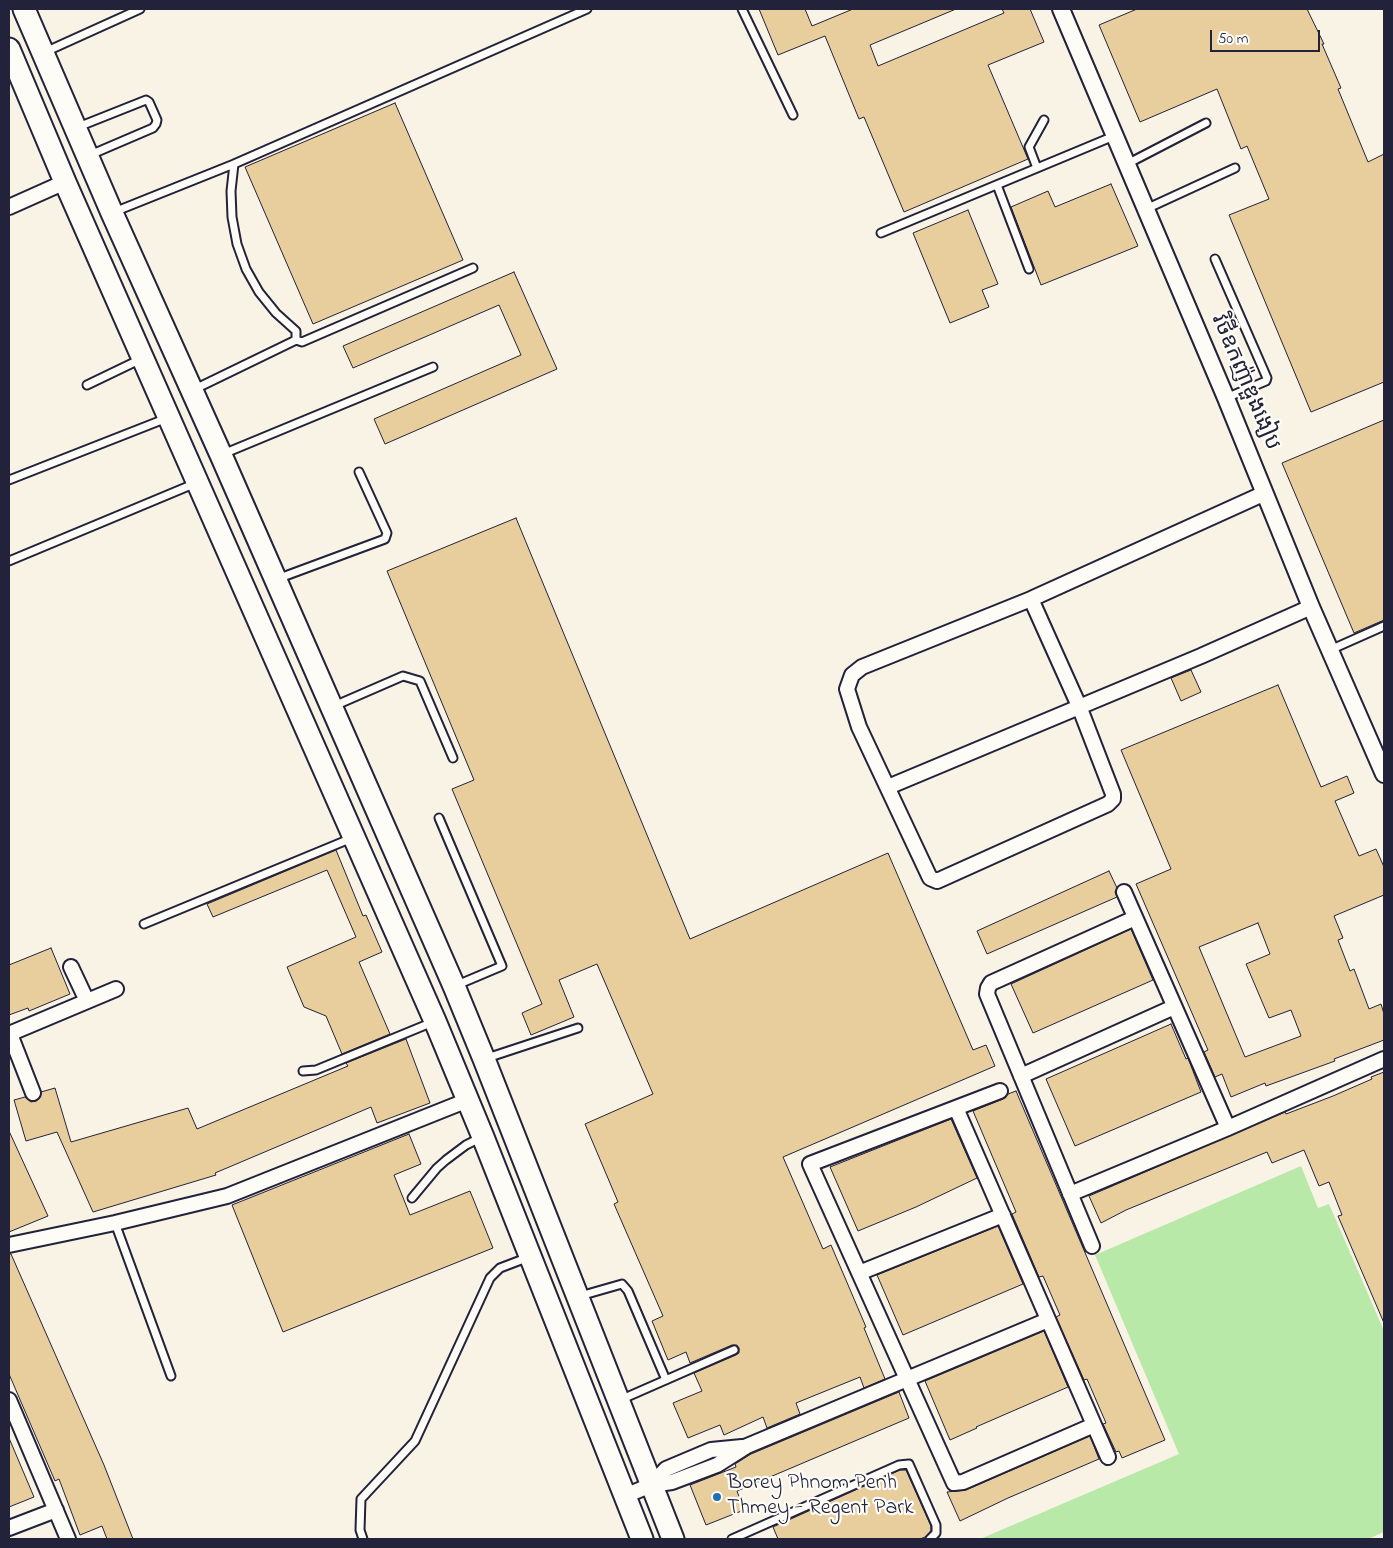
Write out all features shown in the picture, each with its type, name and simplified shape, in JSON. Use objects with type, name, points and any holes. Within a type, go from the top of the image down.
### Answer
[{"type":"main road","points":[[24,9],[112,213],[221,455],[454,986],[673,1539]]},
{"type":"main road","points":[[9,49],[65,182],[435,1021],[483,1137],[642,1539]]},
{"type":"street","name":"វិថីឧកញ៉ាឌួងងៀប","points":[[1061,9],[1226,398],[1311,607],[1381,757],[1384,774]]},
{"type":"street","points":[[9,208],[65,182]]},
{"type":"street","points":[[1031,599],[1079,706],[1113,794],[1113,799],[1108,804],[937,881],[930,878],[859,727],[847,689],[852,675],[862,667],[1031,599],[1265,493]]},
{"type":"street","points":[[888,787],[1201,656],[1311,607]]},
{"type":"street","points":[[1124,892],[1228,1128]]},
{"type":"street","points":[[1092,1246],[987,994],[991,983],[1135,918]]},
{"type":"street","points":[[71,967],[87,1000]]},
{"type":"street","points":[[33,1093],[9,1034],[116,988]]},
{"type":"street","points":[[1021,1076],[1174,1007]]},
{"type":"street","points":[[1070,1194],[1228,1128],[1384,1059]]},
{"type":"street","points":[[1000,1091],[810,1164],[954,1483],[963,1482],[1094,1425]]},
{"type":"street","points":[[9,1245],[115,1223],[227,1196],[468,1100]]},
{"type":"street","points":[[956,1108],[1108,1457]]},
{"type":"street","points":[[859,1272],[1003,1215]]},
{"type":"street","points":[[625,1496],[651,1485],[672,1482],[717,1464],[747,1446],[1048,1320]]},
{"type":"street","points":[[9,1400],[68,1539]]},
{"type":"street","points":[[9,1528],[56,1510]]},
{"type":"lane","points":[[43,53],[140,9]]},
{"type":"lane","points":[[112,213],[234,164],[586,9]]},
{"type":"lane","points":[[742,9],[793,115]]},
{"type":"lane","points":[[75,128],[146,100],[149,102],[156,120],[153,128],[87,156]]},
{"type":"lane","points":[[1037,168],[1029,147],[1044,120]]},
{"type":"lane","points":[[1127,164],[1206,123]]},
{"type":"lane","points":[[881,233],[1115,136]]},
{"type":"lane","points":[[234,164],[231,200],[237,244],[246,269],[259,292],[276,313],[296,331],[296,340]]},
{"type":"lane","points":[[1146,209],[1235,168]]},
{"type":"lane","points":[[997,185],[1029,269]]},
{"type":"lane","points":[[1215,259],[1268,378],[1266,382],[1226,398]]},
{"type":"lane","points":[[192,390],[296,340],[302,342],[473,268]]},
{"type":"lane","points":[[87,385],[144,358]]},
{"type":"lane","points":[[221,455],[433,367]]},
{"type":"lane","points":[[9,480],[170,417]]},
{"type":"lane","points":[[276,580],[385,539],[387,533],[359,472]]},
{"type":"lane","points":[[9,561],[198,481]]},
{"type":"lane","points":[[1330,650],[1384,626]]},
{"type":"lane","points":[[331,707],[403,676],[420,681],[453,758]]},
{"type":"lane","points":[[439,818],[502,966],[454,986]]},
{"type":"lane","points":[[144,924],[355,837]]},
{"type":"lane","points":[[303,1071],[316,1070],[435,1021]]},
{"type":"lane","points":[[484,1059],[578,1028]]},
{"type":"lane","points":[[412,1198],[446,1160],[466,1145],[483,1137]]},
{"type":"lane","points":[[115,1223],[171,1376]]},
{"type":"lane","points":[[363,1539],[360,1530],[361,1499],[415,1441],[490,1278],[500,1268],[530,1256]]},
{"type":"lane","points":[[577,1297],[622,1284],[628,1291],[666,1380]]},
{"type":"lane","points":[[618,1400],[734,1350]]},
{"type":"lane","points":[[732,1539],[743,1537],[899,1465],[908,1464],[936,1525],[936,1533],[930,1539]]},
{"type":"green space","points":[[1301,1166],[1318,1208],[1329,1204],[1384,1331],[1384,1532],[1368,1539],[980,1539],[1179,1454],[1095,1255]]},
{"type":"building","points":[[759,9],[805,9],[812,26],[853,9],[956,9],[870,45],[878,66],[1004,13],[1002,9],[1030,9],[1044,42],[988,65],[1028,159],[904,212],[864,117],[859,119],[825,36],[778,55]]},
{"type":"building","points":[[1137,9],[1307,9],[1324,44],[1322,44],[1341,88],[1338,89],[1368,162],[1384,154],[1384,382],[1311,412],[1229,215],[1269,199],[1247,146],[1241,149],[1217,89],[1140,122],[1099,25]]},
{"type":"building","points":[[395,103],[463,260],[313,324],[245,167]]},
{"type":"building","points":[[1111,184],[1138,246],[1041,285],[1011,207],[1048,191],[1055,207]]},
{"type":"building","points":[[968,210],[998,284],[982,290],[989,307],[950,323],[913,233]]},
{"type":"building","points":[[514,272],[557,369],[385,444],[374,419],[521,355],[499,305],[353,368],[343,346]]},
{"type":"building","points":[[1384,420],[1384,620],[1354,633],[1282,463]]},
{"type":"building","points":[[516,518],[690,939],[888,853],[973,1050],[986,1045],[995,1066],[783,1157],[823,1249],[831,1245],[866,1327],[864,1328],[885,1379],[864,1388],[860,1377],[796,1403],[800,1414],[767,1428],[763,1417],[724,1435],[720,1425],[688,1438],[673,1403],[702,1391],[694,1373],[736,1355],[739,1353],[739,1348],[737,1345],[732,1345],[690,1363],[686,1352],[668,1360],[652,1321],[663,1316],[614,1204],[618,1202],[585,1124],[653,1094],[597,964],[559,980],[574,1017],[531,1035],[522,1013],[542,1004],[452,789],[474,780],[387,571]]},
{"type":"building","points":[[1191,670],[1201,692],[1181,701],[1171,678]]},
{"type":"building","points":[[1278,685],[1321,787],[1347,776],[1354,793],[1335,801],[1359,856],[1376,849],[1384,867],[1384,895],[1334,916],[1343,938],[1338,940],[1350,971],[1354,969],[1369,1009],[1381,1004],[1384,1014],[1384,1040],[1334,1059],[1335,1061],[1266,1086],[1265,1083],[1231,1097],[1222,1074],[1215,1077],[1204,1052],[1208,1050],[1136,884],[1171,869],[1121,750]],"holes":[[[1258,923],[1270,954],[1246,964],[1269,1018],[1291,1010],[1301,1036],[1245,1057],[1199,947]]]},
{"type":"building","points":[[336,850],[363,916],[366,915],[382,952],[359,962],[390,1034],[342,1054],[326,1016],[304,1007],[287,967],[356,937],[327,870],[213,917],[207,904]]},
{"type":"building","points":[[1109,871],[1117,888],[1115,892],[1117,897],[987,954],[977,931]]},
{"type":"building","points":[[1131,929],[1153,980],[1033,1033],[1011,984]]},
{"type":"building","points":[[51,948],[70,994],[29,1011],[28,1008],[9,1015],[9,965]]},
{"type":"building","points":[[1171,1024],[1186,1059],[1188,1058],[1201,1092],[1075,1146],[1046,1079]]},
{"type":"building","points":[[406,1039],[430,1103],[377,1123],[371,1107],[215,1173],[216,1175],[93,1212],[57,1132],[26,1141],[14,1100],[25,1097],[31,1102],[36,1101],[40,1098],[41,1092],[55,1088],[71,1142],[188,1108],[197,1129],[348,1066],[346,1063]]},
{"type":"building","points":[[1384,1072],[1384,1323],[1338,1216],[1342,1215],[1329,1182],[1319,1186],[1304,1150],[1272,1163],[1267,1152],[1126,1210],[1101,1223],[1089,1196],[1285,1112],[1286,1114],[1333,1096]]},
{"type":"building","points":[[1016,1091],[1165,1440],[1122,1458],[1119,1451],[1116,1452],[1103,1424],[1106,1423],[1087,1379],[1084,1380],[1056,1317],[1060,1315],[1043,1276],[1039,1277],[1012,1214],[1016,1212],[973,1111],[1003,1099],[1008,1094]]},
{"type":"building","points":[[951,1119],[977,1178],[916,1207],[858,1231],[830,1167]]},
{"type":"building","points":[[9,1131],[48,1216],[9,1232]]},
{"type":"building","points":[[409,1134],[421,1164],[394,1175],[410,1215],[470,1191],[493,1248],[283,1332],[232,1205]]},
{"type":"building","points":[[998,1226],[1023,1284],[903,1335],[877,1275]]},
{"type":"building","points":[[9,1254],[11,1254],[104,1465],[133,1539],[107,1539],[102,1526],[80,1535],[59,1479],[55,1481],[9,1374]]},
{"type":"building","points":[[1044,1331],[1068,1387],[950,1440],[925,1381]]},
{"type":"building","points":[[899,1392],[909,1418],[737,1491],[744,1510],[706,1525],[690,1485],[736,1467],[735,1464],[751,1454]]},
{"type":"building","points":[[1090,1436],[1099,1459],[960,1521],[947,1492],[966,1490]]},
{"type":"building","points":[[9,1438],[34,1497],[9,1507]]},
{"type":"building","points":[[900,1470],[906,1470],[931,1526],[931,1531],[925,1537],[920,1539],[778,1539],[773,1527]]},
{"type":"place","name":"Borey Phnom Penh Thmey - Regent Park","points":[[717,1497]]}]
